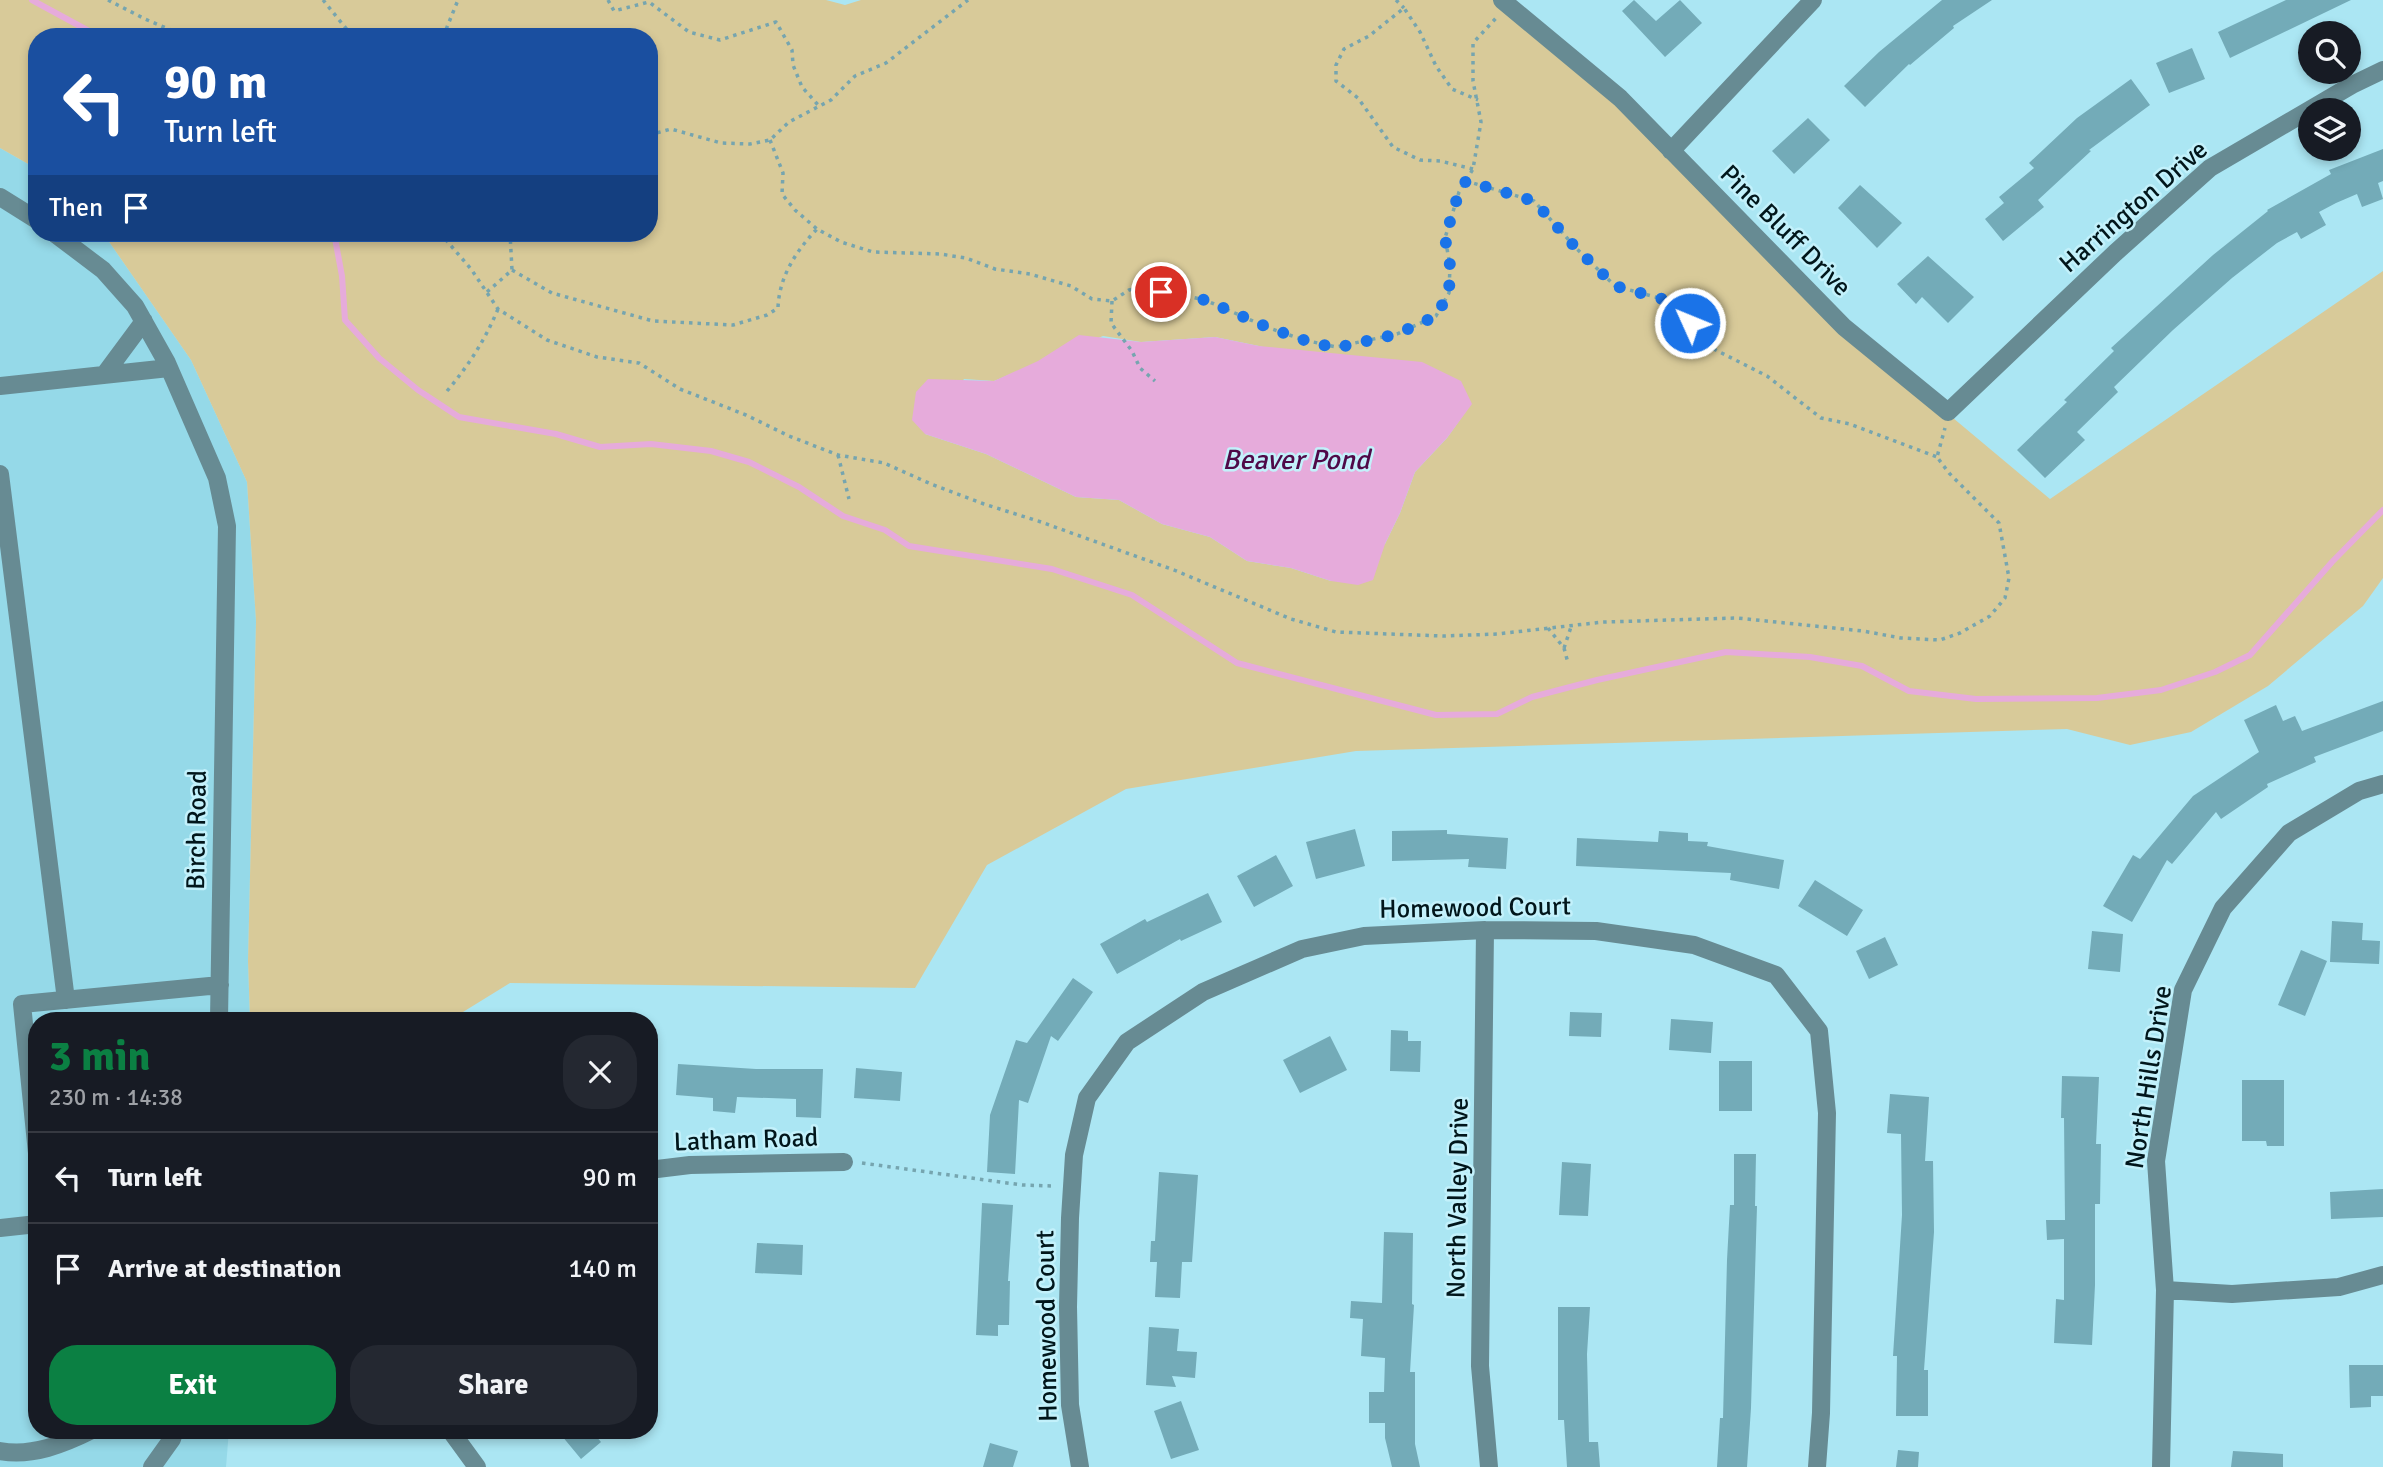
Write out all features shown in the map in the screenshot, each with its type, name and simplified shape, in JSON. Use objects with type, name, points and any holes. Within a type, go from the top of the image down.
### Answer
[{"type":"street","points":[[1671,150],[1813,0]]},
{"type":"street","name":"Pine Bluff Drive","points":[[1505,3],[1620,98],[1844,327],[1948,412]]},
{"type":"street","name":"Harrington Drive","points":[[1948,412],[2115,253],[2210,168],[2352,85],[2383,70]]},
{"type":"street","points":[[0,197],[28,214]]},
{"type":"street","name":"Birch Road","points":[[66,242],[103,270],[135,306],[144,321],[169,368],[217,478],[228,526],[219,1012]]},
{"type":"street","points":[[104,375],[144,321]]},
{"type":"street","points":[[0,386],[169,368]]},
{"type":"street","points":[[0,474],[66,1000]]},
{"type":"street","name":"North Hills Drive","points":[[2161,1467],[2165,1290],[2155,1161],[2183,990],[2224,908],[2290,833],[2359,791],[2383,784]]},
{"type":"street","name":"Homewood Court","points":[[1080,1467],[1070,1405],[1068,1307],[1074,1155],[1087,1098],[1127,1042],[1203,992],[1302,949],[1364,936],[1485,930],[1596,931],[1694,945],[1776,975],[1819,1031],[1827,1113],[1822,1362],[1816,1467]]},
{"type":"street","name":"North Valley Drive","points":[[1485,930],[1480,1366],[1489,1467]]},
{"type":"street","points":[[28,1064],[22,1004],[220,985]]},
{"type":"street","name":"Latham Road","points":[[658,1169],[690,1165],[844,1162]]},
{"type":"street","points":[[0,1228],[28,1225]]},
{"type":"street","points":[[2165,1290],[2232,1294],[2339,1287],[2383,1275]]},
{"type":"street","points":[[0,1451],[13,1453],[40,1450],[75,1439]]},
{"type":"street","points":[[152,1467],[172,1439]]},
{"type":"street","points":[[457,1439],[477,1467]]},
{"type":"path","points":[[108,0],[166,28]]},
{"type":"path","points":[[323,0],[346,28]]},
{"type":"path","points":[[447,28],[458,0]]},
{"type":"path","points":[[608,0],[614,11],[649,2],[689,32],[720,40],[776,22],[792,50],[793,65],[802,87],[819,106]]},
{"type":"path","points":[[658,133],[671,129],[721,143],[750,144],[770,140],[789,122],[831,100],[855,76],[886,63],[904,51],[968,0]]},
{"type":"path","points":[[1396,0],[1429,47],[1436,66],[1452,89],[1478,100]]},
{"type":"path","points":[[770,140],[783,173],[782,194],[817,229],[841,242],[873,252],[940,254],[966,258],[995,269],[1030,274],[1071,286],[1092,299],[1112,301],[1129,290],[1145,288],[1205,300],[1269,328],[1336,348],[1397,334],[1436,316],[1449,293],[1450,265],[1445,238],[1459,192],[1474,169],[1481,122],[1473,81],[1473,43],[1505,3]]},
{"type":"path","points":[[1404,8],[1369,36],[1344,49],[1336,65],[1336,81],[1358,98],[1393,147],[1420,160],[1440,161],[1474,169]]},
{"type":"path","points":[[448,242],[471,269],[498,309],[547,340],[597,357],[639,363],[680,388],[838,455],[884,463],[952,492],[1174,570],[1291,619],[1336,632],[1443,636],[1497,634],[1603,622],[1737,618],[1863,631],[1901,639],[1940,640],[1960,633],[1990,616],[2005,598],[2009,578],[1999,523],[1937,457],[1850,424],[1821,418],[1767,376],[1700,342],[1681,304],[1615,286],[1534,201],[1466,181]]},
{"type":"path","points":[[513,270],[552,293],[653,321],[733,325],[767,315],[778,308],[779,290],[798,249],[817,229]]},
{"type":"path","points":[[511,242],[513,270]]},
{"type":"path","points":[[487,292],[513,270]]},
{"type":"path","points":[[1112,301],[1111,323],[1132,351],[1140,368],[1155,381]]},
{"type":"path","points":[[447,391],[466,369],[498,309]]},
{"type":"path","points":[[1937,457],[1948,412]]},
{"type":"path","points":[[838,455],[849,499]]},
{"type":"path","points":[[1564,648],[1571,627]]},
{"type":"path","points":[[1548,628],[1564,648],[1568,663]]},
{"type":"path","points":[[868,1163],[1022,1185],[1072,1186]]},
{"type":"shaded area","points":[[0,0],[826,0],[845,5],[861,0],[1513,0],[1916,387],[2050,499],[2383,271],[2383,578],[2363,606],[2268,686],[2191,732],[2130,745],[2067,729],[1356,751],[1126,789],[987,865],[915,988],[510,983],[463,1012],[250,1012],[248,961],[256,621],[247,482],[191,360],[109,242],[658,242],[658,28],[28,28],[28,164],[0,148]],"holes":[[[1103,336],[1141,342],[1215,337],[1259,346],[1471,404],[1447,438],[1415,472],[1385,544],[1331,581],[1291,568],[1247,561],[1210,537],[1162,524],[1119,500],[1076,497],[986,454],[925,434],[964,379],[994,381]]]},
{"type":"shaded area","points":[[0,148],[28,164],[28,242],[109,242],[191,360],[247,482],[256,621],[248,961],[250,1012],[28,1012],[28,1439],[228,1439],[226,1467],[0,1467]]},
{"type":"water","name":"Beaver Pond","points":[[1079,335],[1141,342],[1215,337],[1259,346],[1422,362],[1461,381],[1472,404],[1447,438],[1415,472],[1373,580],[1358,585],[1331,581],[1291,568],[1247,561],[1210,537],[1162,524],[1119,500],[1076,497],[986,454],[925,434],[912,420],[916,392],[928,379],[994,381],[1038,361]]},
{"type":"building","points":[[1634,0],[1656,21],[1680,0],[1702,23],[1665,57],[1622,11]]},
{"type":"building","points":[[1942,0],[1992,0],[1953,26],[1954,28],[1909,64],[1865,107],[1844,86],[1879,52]]},
{"type":"building","points":[[2286,0],[2351,0],[2307,21],[2298,21],[2298,25],[2230,58],[2218,32]]},
{"type":"building","points":[[2192,48],[2205,79],[2169,93],[2156,63]]},
{"type":"building","points":[[2131,79],[2150,105],[2089,150],[2091,151],[2038,200],[2044,207],[2003,241],[1985,219],[2004,203],[1999,197],[2034,168],[2029,163],[2077,118]]},
{"type":"building","points":[[1808,118],[1830,140],[1794,174],[1772,151]]},
{"type":"building","points":[[2383,149],[2383,181],[2378,183],[2383,199],[2362,207],[2357,194],[2336,203],[2319,212],[2326,225],[2301,239],[2297,232],[2277,243],[2232,278],[2114,387],[2118,392],[2077,432],[2085,440],[2045,478],[2017,450],[2067,402],[2064,400],[2114,351],[2111,348],[2213,255],[2267,210],[2331,174],[2329,170],[2352,161],[2361,161],[2361,158]]},
{"type":"building","points":[[1860,185],[1902,223],[1877,248],[1838,208]]},
{"type":"building","points":[[1928,256],[1974,297],[1948,323],[1922,297],[1916,304],[1897,284]]},
{"type":"building","points":[[2383,701],[2383,731],[2314,757],[2316,762],[2267,784],[2268,787],[2221,819],[2216,812],[2172,864],[2167,860],[2132,922],[2103,906],[2133,855],[2140,859],[2193,796],[2259,752],[2244,720],[2276,705],[2283,721],[2295,716],[2302,731]]},
{"type":"building","points":[[1355,829],[1365,866],[1316,879],[1306,842]]},
{"type":"building","points":[[1447,830],[1447,834],[1508,838],[1506,869],[1468,867],[1469,859],[1392,861],[1392,831]]},
{"type":"building","points":[[1659,831],[1688,833],[1688,841],[1708,842],[1707,846],[1784,860],[1779,889],[1730,880],[1731,873],[1576,866],[1577,838],[1658,842]]},
{"type":"building","points":[[1276,855],[1293,886],[1254,907],[1237,876]]},
{"type":"building","points":[[1815,880],[1863,910],[1847,936],[1798,906]]},
{"type":"building","points":[[1208,893],[1222,922],[1181,941],[1180,939],[1117,974],[1100,944],[1145,919],[1147,922]]},
{"type":"building","points":[[2332,921],[2363,923],[2362,940],[2380,941],[2379,964],[2330,962]]},
{"type":"building","points":[[2092,931],[2123,934],[2120,972],[2088,969]]},
{"type":"building","points":[[1885,937],[1898,965],[1869,979],[1856,951]]},
{"type":"building","points":[[2301,950],[2327,961],[2305,1016],[2278,1005]]},
{"type":"building","points":[[1073,978],[1093,992],[1058,1041],[1051,1036],[1028,1103],[1019,1100],[1015,1174],[987,1172],[990,1115],[1016,1040],[1027,1043]]},
{"type":"building","points":[[1570,1012],[1602,1013],[1601,1037],[1569,1036]]},
{"type":"building","points":[[1671,1019],[1713,1022],[1711,1053],[1669,1050]]},
{"type":"building","points":[[1391,1030],[1408,1031],[1408,1041],[1421,1041],[1420,1072],[1390,1071]]},
{"type":"building","points":[[1330,1036],[1347,1070],[1300,1093],[1283,1060]]},
{"type":"building","points":[[1719,1061],[1752,1061],[1752,1111],[1719,1111]]},
{"type":"building","points":[[678,1064],[756,1069],[823,1069],[821,1118],[796,1117],[796,1099],[737,1097],[735,1113],[713,1111],[713,1098],[676,1095]]},
{"type":"building","points":[[856,1068],[902,1072],[900,1101],[854,1098]]},
{"type":"building","points":[[2062,1076],[2099,1077],[2096,1144],[2101,1144],[2100,1204],[2095,1204],[2092,1345],[2054,1343],[2056,1299],[2064,1300],[2064,1239],[2047,1240],[2046,1220],[2065,1220]]},
{"type":"building","points":[[2242,1080],[2284,1080],[2284,1146],[2267,1146],[2266,1141],[2242,1141]]},
{"type":"building","points":[[1890,1094],[1929,1097],[1925,1161],[1933,1161],[1934,1232],[1924,1370],[1928,1370],[1928,1416],[1896,1416],[1897,1356],[1893,1356],[1902,1215],[1901,1134],[1887,1133]]},
{"type":"building","points":[[1734,1154],[1756,1154],[1751,1408],[1747,1467],[1717,1467],[1720,1418],[1723,1418],[1727,1260],[1730,1205],[1734,1205]]},
{"type":"building","points":[[1562,1162],[1591,1164],[1588,1216],[1559,1215]]},
{"type":"building","points":[[1159,1172],[1198,1175],[1192,1262],[1182,1262],[1180,1298],[1155,1297],[1157,1262],[1150,1262],[1151,1241],[1155,1241]]},
{"type":"building","points":[[2383,1189],[2383,1217],[2331,1219],[2330,1192]]},
{"type":"building","points":[[982,1203],[1013,1205],[1008,1281],[1009,1325],[998,1325],[998,1336],[976,1335]]},
{"type":"building","points":[[1384,1232],[1413,1233],[1414,1305],[1410,1372],[1415,1372],[1415,1444],[1420,1467],[1392,1467],[1385,1438],[1385,1423],[1369,1423],[1369,1392],[1384,1392],[1385,1358],[1361,1356],[1363,1319],[1350,1318],[1351,1301],[1382,1303]]},
{"type":"building","points":[[757,1243],[803,1245],[802,1275],[755,1273]]},
{"type":"building","points":[[1558,1307],[1590,1307],[1587,1354],[1589,1442],[1598,1442],[1600,1467],[1567,1467],[1564,1420],[1558,1420]]},
{"type":"building","points":[[1149,1327],[1179,1329],[1177,1351],[1197,1352],[1195,1378],[1172,1376],[1176,1387],[1146,1385]]},
{"type":"building","points":[[2349,1365],[2383,1365],[2383,1396],[2371,1396],[2371,1407],[2350,1408]]},
{"type":"building","points":[[1181,1401],[1199,1450],[1171,1459],[1154,1411]]},
{"type":"building","points":[[564,1439],[598,1439],[601,1442],[581,1459]]},
{"type":"building","points":[[990,1443],[1018,1451],[1013,1467],[983,1467]]},
{"type":"building","points":[[1898,1450],[1919,1452],[1918,1467],[1896,1467]]},
{"type":"building","points":[[2233,1451],[2283,1454],[2283,1467],[2231,1467]]},
{"type":"waterway","points":[[32,0],[83,28]]},
{"type":"waterway","points":[[336,242],[342,276],[345,320],[379,358],[418,390],[459,417],[556,434],[600,447],[651,444],[711,451],[749,462],[799,487],[843,516],[885,530],[909,546],[1052,569],[1132,595],[1237,663],[1436,715],[1497,714],[1532,697],[1726,652],[1810,657],[1862,666],[1909,691],[1976,699],[2097,698],[2161,690],[2215,672],[2250,655],[2332,562],[2383,510]]},
{"type":"route","points":[[1161,292],[1205,300],[1269,328],[1336,348],[1397,334],[1436,316],[1449,293],[1450,265],[1445,238],[1459,192],[1466,181],[1534,201],[1615,286],[1681,304],[1690,323]]}]
